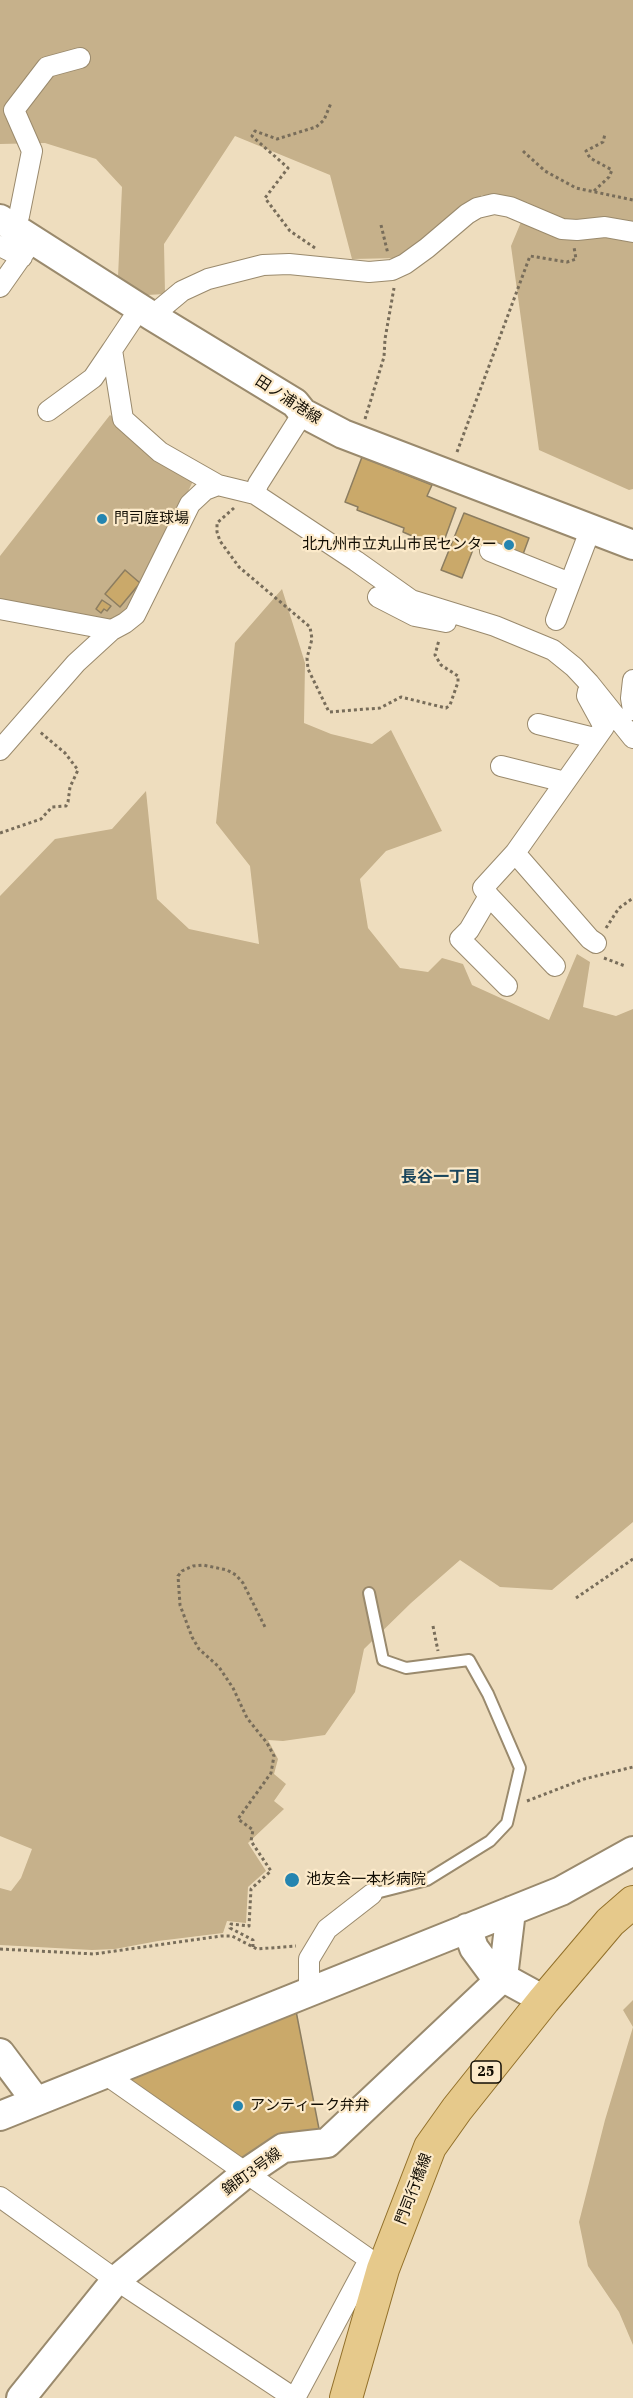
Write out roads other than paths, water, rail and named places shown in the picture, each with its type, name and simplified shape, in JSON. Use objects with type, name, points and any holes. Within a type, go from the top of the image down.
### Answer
[{"type":"main road","name":"門司行橋線","points":[[346,2398],[376,2265],[430,2147],[457,2109],[544,2000],[610,1922],[633,1902]]},
{"type":"street","points":[[0,287],[14,238],[32,151],[14,110],[47,67],[80,58]]},
{"type":"street","points":[[48,411],[93,378],[112,350],[146,312],[208,279],[263,265],[289,264],[369,272],[394,269],[427,248],[467,214],[477,208],[494,204],[510,207],[562,229],[605,227],[633,232]]},
{"type":"street","name":"田ノ浦港線","points":[[14,238],[146,312],[295,403],[303,413],[343,434],[633,545]]},
{"type":"street","points":[[112,350],[123,419],[160,452],[218,484],[251,493],[356,561],[411,600],[495,626],[553,650],[589,682],[633,738]]},
{"type":"street","points":[[251,493],[303,413]]},
{"type":"street","points":[[0,750],[72,667],[112,630],[125,624],[135,615],[190,504],[205,490],[218,484]]},
{"type":"street","points":[[556,620],[591,528]]},
{"type":"street","points":[[490,551],[570,582]]},
{"type":"street","points":[[378,597],[415,616],[491,631],[495,626]]},
{"type":"street","points":[[0,609],[112,630]]},
{"type":"street","points":[[633,680],[631,698],[633,710]]},
{"type":"street","points":[[555,966],[483,888],[515,853],[594,738],[604,727],[587,696],[589,682]]},
{"type":"street","points":[[538,724],[594,738]]},
{"type":"street","points":[[501,766],[565,782]]},
{"type":"street","points":[[515,853],[596,943]]},
{"type":"street","points":[[489,896],[469,930],[460,939],[507,986]]},
{"type":"street","points":[[0,2116],[561,1891],[633,1851]]},
{"type":"street","points":[[309,1994],[309,1959],[327,1929],[372,1894]]},
{"type":"street","points":[[503,1977],[511,1911]]},
{"type":"street","points":[[467,1928],[474,1948],[490,1971],[544,2000]]},
{"type":"street","name":"錦町3号線","points":[[21,2398],[116,2280],[246,2173],[283,2148],[327,2143],[503,1977]]},
{"type":"street","points":[[0,2054],[36,2101]]},
{"type":"street","points":[[0,2197],[116,2280],[295,2398],[376,2265],[105,2074]]},
{"type":"lane","points":[[369,1593],[383,1660],[406,1668],[469,1660],[488,1694],[520,1768],[507,1823],[490,1841],[427,1880],[372,1894]]},
{"type":"place","name":"門司庭球場","points":[[102,519]]},
{"type":"place","name":"北九州市立丸山市民センター","points":[[509,545]]},
{"type":"place","name":"池友会一本杉病院","points":[[292,1880]]},
{"type":"place","name":"アンティーク弁弁","points":[[238,2106]]},
{"type":"district","name":"長谷一丁目","points":[[441,1177]]}]
